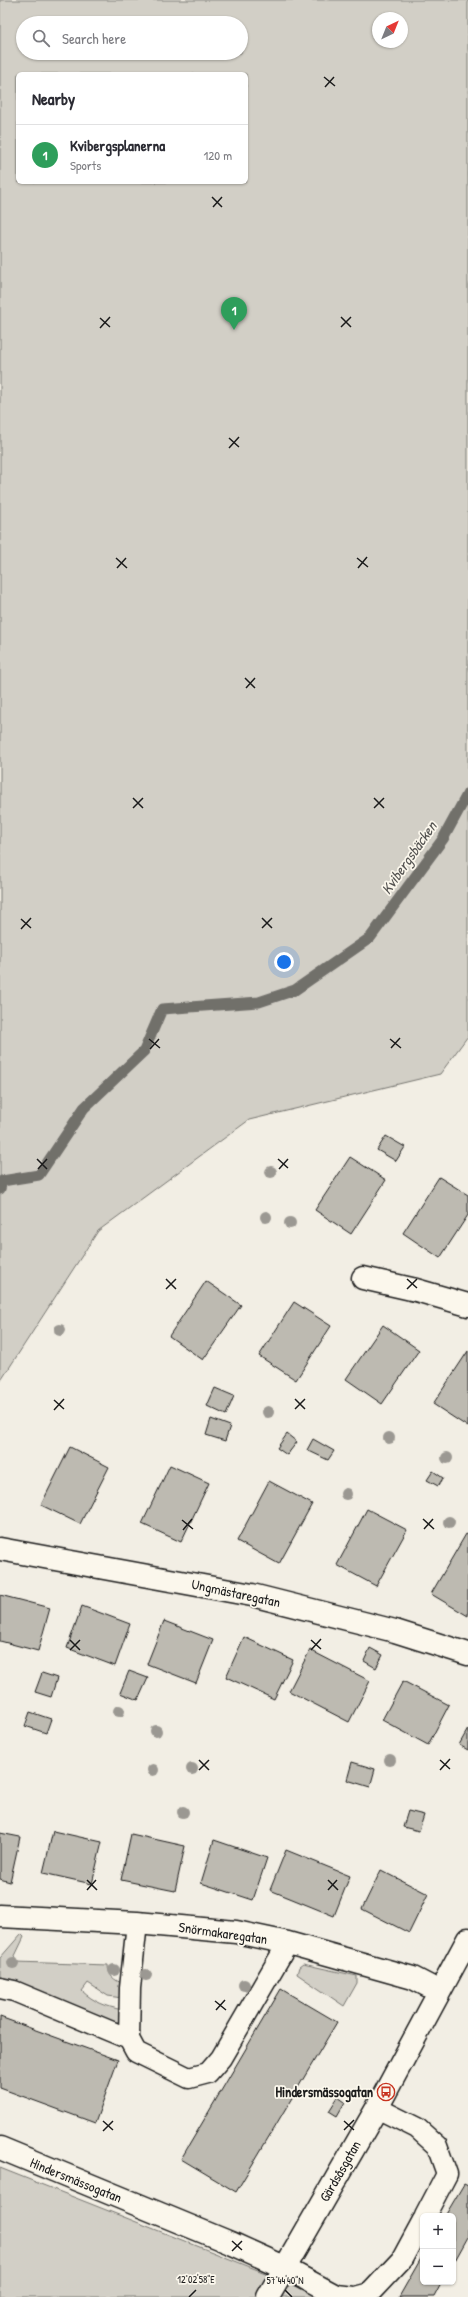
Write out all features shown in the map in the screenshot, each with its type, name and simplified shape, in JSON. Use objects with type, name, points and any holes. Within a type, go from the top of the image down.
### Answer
[{"type":"street","points":[[363,1278],[416,1290],[468,1305]]},
{"type":"street","name":"Ungmästaregatan","points":[[0,1549],[252,1595],[395,1632],[468,1654]]},
{"type":"street","name":"Snörmakaregatan","points":[[0,1916],[137,1923],[236,1932],[288,1943],[413,1978],[438,1992]]},
{"type":"street","name":"Gärdsåsgatan","points":[[268,2297],[377,2108],[438,1992],[468,1939]]},
{"type":"street","name":"Hindersmässogatan","points":[[0,2148],[233,2244],[284,2267]]},
{"type":"lane","points":[[137,1923],[130,1988],[129,2039],[136,2052],[189,2078],[208,2073],[221,2058],[288,1943]]},
{"type":"lane","points":[[0,1988],[14,1991],[129,2039]]},
{"type":"lane","points":[[377,2108],[417,2128],[437,2146],[447,2174],[427,2213]]},
{"type":"lane","points":[[284,2267],[336,2295],[354,2297],[370,2293],[402,2259],[420,2226]]},
{"type":"shaded area","points":[[0,0],[468,0],[468,1036],[440,1074],[249,1120],[98,1231],[0,1382]]},
{"type":"shaded area","points":[[21,1934],[24,1937],[13,1960],[16,1962],[108,1965],[110,1975],[117,1981],[124,1984],[122,1998],[108,1996],[88,1983],[82,1991],[100,2003],[122,2010],[122,2022],[112,2022],[0,1983],[0,1958]]},
{"type":"shaded area","points":[[303,1964],[357,1976],[357,1983],[344,2006],[297,1974],[299,1967]]},
{"type":"shaded area","points":[[0,2168],[326,2297],[0,2297]]},
{"type":"building","points":[[386,1136],[405,1147],[396,1161],[377,1150]]},
{"type":"building","points":[[350,1157],[386,1180],[351,1234],[315,1210]]},
{"type":"building","points":[[439,1177],[468,1195],[468,1215],[440,1258],[403,1233]]},
{"type":"building","points":[[206,1281],[241,1305],[203,1360],[169,1336]]},
{"type":"building","points":[[294,1302],[331,1326],[296,1380],[259,1356]]},
{"type":"building","points":[[383,1325],[419,1350],[382,1404],[346,1379]]},
{"type":"building","points":[[468,1351],[468,1427],[433,1404]]},
{"type":"building","points":[[215,1388],[234,1396],[226,1415],[207,1406]]},
{"type":"building","points":[[211,1419],[230,1426],[225,1441],[206,1435]]},
{"type":"building","points":[[287,1434],[297,1442],[287,1455],[277,1448]]},
{"type":"building","points":[[313,1439],[334,1451],[328,1460],[307,1450]]},
{"type":"building","points":[[70,1447],[109,1467],[80,1524],[41,1505]]},
{"type":"building","points":[[170,1465],[209,1483],[181,1542],[142,1524]]},
{"type":"building","points":[[433,1471],[443,1478],[438,1486],[427,1480]]},
{"type":"building","points":[[269,1481],[312,1504],[279,1564],[237,1541]]},
{"type":"building","points":[[367,1509],[407,1530],[376,1586],[337,1565]]},
{"type":"building","points":[[466,1534],[468,1535],[468,1616],[431,1594]]},
{"type":"building","points":[[0,1595],[50,1608],[38,1651],[0,1641]]},
{"type":"building","points":[[82,1606],[130,1624],[115,1666],[67,1648]]},
{"type":"building","points":[[164,1621],[213,1640],[196,1683],[147,1664]]},
{"type":"building","points":[[244,1637],[293,1660],[274,1699],[226,1677]]},
{"type":"building","points":[[370,1648],[383,1655],[376,1668],[364,1661]]},
{"type":"building","points":[[310,1650],[370,1681],[349,1722],[289,1691]]},
{"type":"building","points":[[129,1671],[148,1678],[138,1700],[120,1693]]},
{"type":"building","points":[[42,1673],[57,1678],[51,1697],[35,1692]]},
{"type":"building","points":[[403,1681],[449,1705],[428,1745],[382,1720]]},
{"type":"building","points":[[30,1712],[51,1719],[46,1733],[25,1726]]},
{"type":"building","points":[[468,1729],[468,1750],[459,1745]]},
{"type":"building","points":[[352,1762],[375,1769],[370,1787],[347,1780]]},
{"type":"building","points":[[408,1811],[424,1815],[419,1831],[403,1827]]},
{"type":"building","points":[[53,1831],[102,1842],[92,1884],[43,1873]]},
{"type":"building","points":[[0,1833],[20,1837],[10,1882],[0,1879]]},
{"type":"building","points":[[131,1834],[185,1846],[175,1891],[121,1880]]},
{"type":"building","points":[[214,1840],[267,1858],[253,1900],[201,1883]]},
{"type":"building","points":[[286,1850],[350,1876],[334,1916],[270,1890]]},
{"type":"building","points":[[381,1870],[428,1894],[409,1933],[362,1909]]},
{"type":"building","points":[[281,1989],[337,2022],[236,2192],[181,2159]]},
{"type":"building","points":[[0,2017],[118,2060],[95,2123],[0,2088]]},
{"type":"building","points":[[338,2097],[345,2102],[337,2116],[329,2111]]},
{"type":"building","points":[[464,2184],[468,2186],[468,2237],[456,2259],[456,2213],[447,2213]]},
{"type":"building","points":[[420,2260],[420,2285],[440,2285],[434,2297],[399,2297]]},
{"type":"waterway","name":"Kvibergsbäcken","points":[[0,1189],[2,1181],[39,1175],[84,1108],[144,1051],[162,1009],[259,1002],[295,990],[370,938],[443,839],[468,793]]},
{"type":"place","name":"Kvibergsplanerna","points":[[234,330]]},
{"type":"place","name":"Hindersmässogatan","points":[[386,2092]]}]
